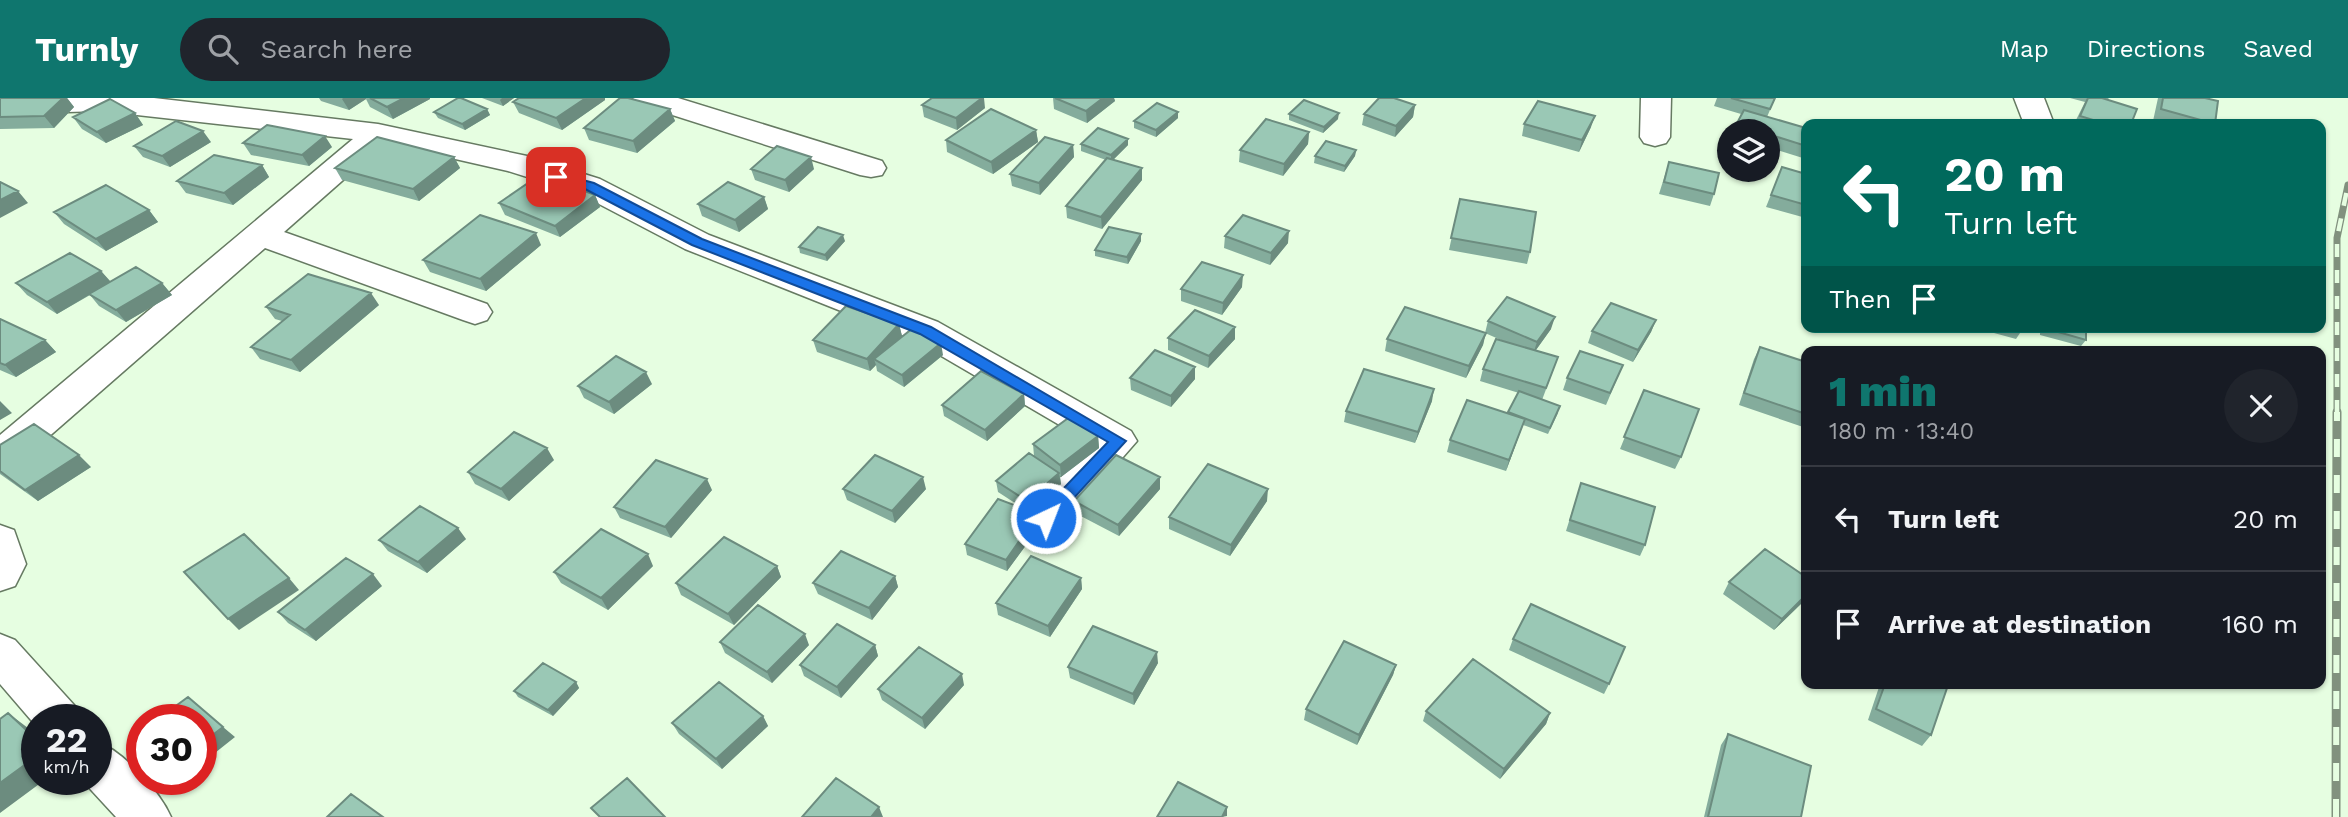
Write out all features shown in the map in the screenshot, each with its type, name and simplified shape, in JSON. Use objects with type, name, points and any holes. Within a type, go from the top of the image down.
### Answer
[{"type":"street","points":[[277,123],[312,98]]},
{"type":"street","points":[[648,98],[710,107],[871,168]]},
{"type":"street","points":[[1655,137],[1656,98]]},
{"type":"street","points":[[2029,98],[2037,119]]},
{"type":"street","points":[[0,104],[101,102],[379,133],[516,163],[589,186],[697,242],[926,331],[1118,441],[1046,518]]},
{"type":"street","points":[[0,457],[379,133]]},
{"type":"street","points":[[261,235],[475,312]]},
{"type":"street","points":[[0,541],[5,564],[0,574]]},
{"type":"street","points":[[0,653],[45,704]]},
{"type":"street","points":[[112,779],[147,817]]},
{"type":"building","points":[[0,98],[63,98],[44,116],[0,117]]},
{"type":"building","points":[[370,98],[404,98],[387,107]]},
{"type":"building","points":[[458,98],[487,109],[462,124],[434,112]]},
{"type":"building","points":[[519,98],[586,98],[556,118],[513,102]]},
{"type":"building","points":[[620,98],[670,109],[633,141],[584,128]]},
{"type":"building","points":[[932,98],[982,98],[956,118],[922,105]]},
{"type":"building","points":[[1055,98],[1103,98],[1086,111]]},
{"type":"building","points":[[1379,98],[1394,98],[1415,105],[1396,126],[1364,114]]},
{"type":"building","points":[[1731,98],[1775,98],[1770,109]]},
{"type":"building","points":[[2088,98],[2102,98],[2137,109],[2133,119],[2090,119],[2080,116]]},
{"type":"building","points":[[2163,98],[2205,98],[2218,101],[2216,119],[2197,119],[2161,109]]},
{"type":"building","points":[[110,99],[135,113],[97,132],[73,117]]},
{"type":"building","points":[[1304,100],[1339,113],[1324,127],[1289,114]]},
{"type":"building","points":[[1538,101],[1595,116],[1582,140],[1524,124]]},
{"type":"building","points":[[1157,103],[1178,112],[1156,130],[1134,121]]},
{"type":"building","points":[[991,109],[1036,130],[991,162],[946,140]]},
{"type":"building","points":[[1744,110],[1775,119],[1739,119]]},
{"type":"building","points":[[1266,119],[1309,132],[1284,164],[1240,150]]},
{"type":"building","points":[[1780,120],[1801,127],[1801,144],[1780,138]]},
{"type":"building","points":[[176,121],[203,131],[162,156],[134,146]]},
{"type":"building","points":[[267,125],[325,136],[302,155],[243,143]]},
{"type":"building","points":[[1098,128],[1128,139],[1111,155],[1081,144]]},
{"type":"building","points":[[377,137],[454,157],[413,189],[335,168]]},
{"type":"building","points":[[1045,137],[1073,145],[1039,183],[1010,174]]},
{"type":"building","points":[[1326,141],[1356,150],[1345,166],[1315,156]]},
{"type":"building","points":[[777,146],[811,157],[785,180],[751,169]]},
{"type":"building","points":[[214,155],[262,165],[224,193],[177,181]]},
{"type":"building","points":[[1107,158],[1142,168],[1101,217],[1066,206]]},
{"type":"building","points":[[1669,162],[1717,173],[1714,194],[1664,182]]},
{"type":"building","points":[[1782,167],[1801,173],[1801,204],[1771,195],[1776,182],[1780,182]]},
{"type":"building","points":[[541,174],[595,195],[555,226],[499,203]]},
{"type":"building","points":[[0,182],[18,191],[0,200]]},
{"type":"building","points":[[728,182],[764,197],[735,220],[698,204]]},
{"type":"building","points":[[106,185],[149,210],[96,239],[54,212]]},
{"type":"building","points":[[1460,199],[1536,212],[1530,252],[1451,238]]},
{"type":"building","points":[[480,215],[536,233],[480,279],[423,260]]},
{"type":"building","points":[[1243,215],[1289,231],[1271,253],[1225,236]]},
{"type":"building","points":[[818,227],[843,235],[825,255],[799,247]]},
{"type":"building","points":[[1109,227],[1141,234],[1127,257],[1095,250]]},
{"type":"building","points":[[70,253],[101,271],[47,302],[16,283]]},
{"type":"building","points":[[1202,262],[1243,275],[1223,303],[1181,289]]},
{"type":"building","points":[[136,267],[162,283],[116,310],[89,294]]},
{"type":"building","points":[[308,274],[371,293],[291,360],[251,347],[290,315],[266,307]]},
{"type":"building","points":[[1507,297],[1555,317],[1537,342],[1488,321]]},
{"type":"building","points":[[1611,303],[1656,320],[1638,350],[1592,331]]},
{"type":"building","points":[[846,306],[899,324],[867,359],[813,340]]},
{"type":"building","points":[[1405,307],[1486,333],[1469,366],[1387,339]]},
{"type":"building","points":[[1195,310],[1235,327],[1209,356],[1168,338]]},
{"type":"building","points":[[0,319],[45,340],[5,365],[0,363]]},
{"type":"building","points":[[913,328],[941,343],[902,375],[874,359]]},
{"type":"building","points":[[2062,333],[2086,333],[2086,340]]},
{"type":"building","points":[[1496,339],[1558,357],[1546,388],[1483,369]]},
{"type":"building","points":[[1760,347],[1801,360],[1801,412],[1744,393]]},
{"type":"building","points":[[1155,350],[1195,367],[1171,396],[1130,378]]},
{"type":"building","points":[[1580,351],[1623,365],[1610,393],[1567,378]]},
{"type":"building","points":[[616,356],[646,372],[609,402],[578,386]]},
{"type":"building","points":[[1364,369],[1434,389],[1418,432],[1346,411]]},
{"type":"building","points":[[981,371],[1024,394],[985,430],[942,405]]},
{"type":"building","points":[[1644,390],[1699,409],[1681,457],[1624,437]]},
{"type":"building","points":[[1519,391],[1560,406],[1550,428],[1508,412]]},
{"type":"building","points":[[1467,400],[1525,419],[1509,460],[1450,440]]},
{"type":"building","points":[[1071,416],[1098,436],[1060,465],[1033,444]]},
{"type":"building","points":[[34,424],[79,455],[25,490],[0,471],[0,445]]},
{"type":"building","points":[[514,432],[547,448],[501,489],[468,472]]},
{"type":"building","points":[[1029,453],[1059,473],[1027,501],[996,481]]},
{"type":"building","points":[[875,455],[923,477],[892,511],[843,489]]},
{"type":"building","points":[[1116,455],[1160,477],[1118,525],[1074,501]]},
{"type":"building","points":[[656,460],[707,479],[665,527],[614,507]]},
{"type":"building","points":[[1208,464],[1268,489],[1231,545],[1169,517]]},
{"type":"building","points":[[1581,483],[1655,507],[1645,545],[1570,520]]},
{"type":"building","points":[[998,499],[1038,514],[1006,560],[965,544]]},
{"type":"building","points":[[420,506],[458,528],[418,562],[379,540]]},
{"type":"building","points":[[601,529],[648,554],[601,598],[554,572]]},
{"type":"building","points":[[244,534],[289,578],[228,619],[184,572]]},
{"type":"building","points":[[724,537],[777,566],[728,614],[676,583]]},
{"type":"building","points":[[1765,549],[1801,574],[1801,600],[1782,619],[1729,582]]},
{"type":"building","points":[[841,551],[895,576],[869,608],[813,583]]},
{"type":"building","points":[[1031,556],[1081,578],[1048,626],[996,603]]},
{"type":"building","points":[[346,558],[373,574],[305,630],[278,612]]},
{"type":"building","points":[[1531,604],[1625,647],[1609,684],[1513,639]]},
{"type":"building","points":[[758,605],[805,634],[767,672],[720,642]]},
{"type":"building","points":[[837,624],[875,645],[837,687],[800,665]]},
{"type":"building","points":[[1093,626],[1157,652],[1133,694],[1068,667]]},
{"type":"building","points":[[1344,641],[1396,665],[1359,735],[1306,709]]},
{"type":"building","points":[[919,647],[962,674],[922,718],[878,689]]},
{"type":"building","points":[[1473,659],[1550,713],[1504,769],[1426,711]]},
{"type":"building","points":[[543,663],[576,682],[548,710],[514,691]]},
{"type":"building","points":[[719,682],[763,716],[716,759],[672,723]]},
{"type":"building","points":[[1883,689],[1947,689],[1931,735],[1876,709]]},
{"type":"building","points":[[188,697],[196,704],[178,704]]},
{"type":"building","points":[[8,713],[21,725],[21,768],[0,783],[0,719]]},
{"type":"building","points":[[1728,734],[1811,766],[1801,817],[1708,817]]},
{"type":"building","points":[[627,778],[665,817],[600,817],[591,808]]},
{"type":"building","points":[[836,778],[879,807],[871,817],[802,817]]},
{"type":"building","points":[[1178,782],[1227,807],[1222,817],[1157,817]]},
{"type":"building","points":[[351,794],[383,817],[327,817]]},
{"type":"railway","points":[[2337,412],[2337,238],[2348,185]]},
{"type":"railway","points":[[2336,817],[2337,412]]},
{"type":"route","points":[[556,177],[589,186],[697,242],[926,331],[1118,441],[1046,518]]}]
